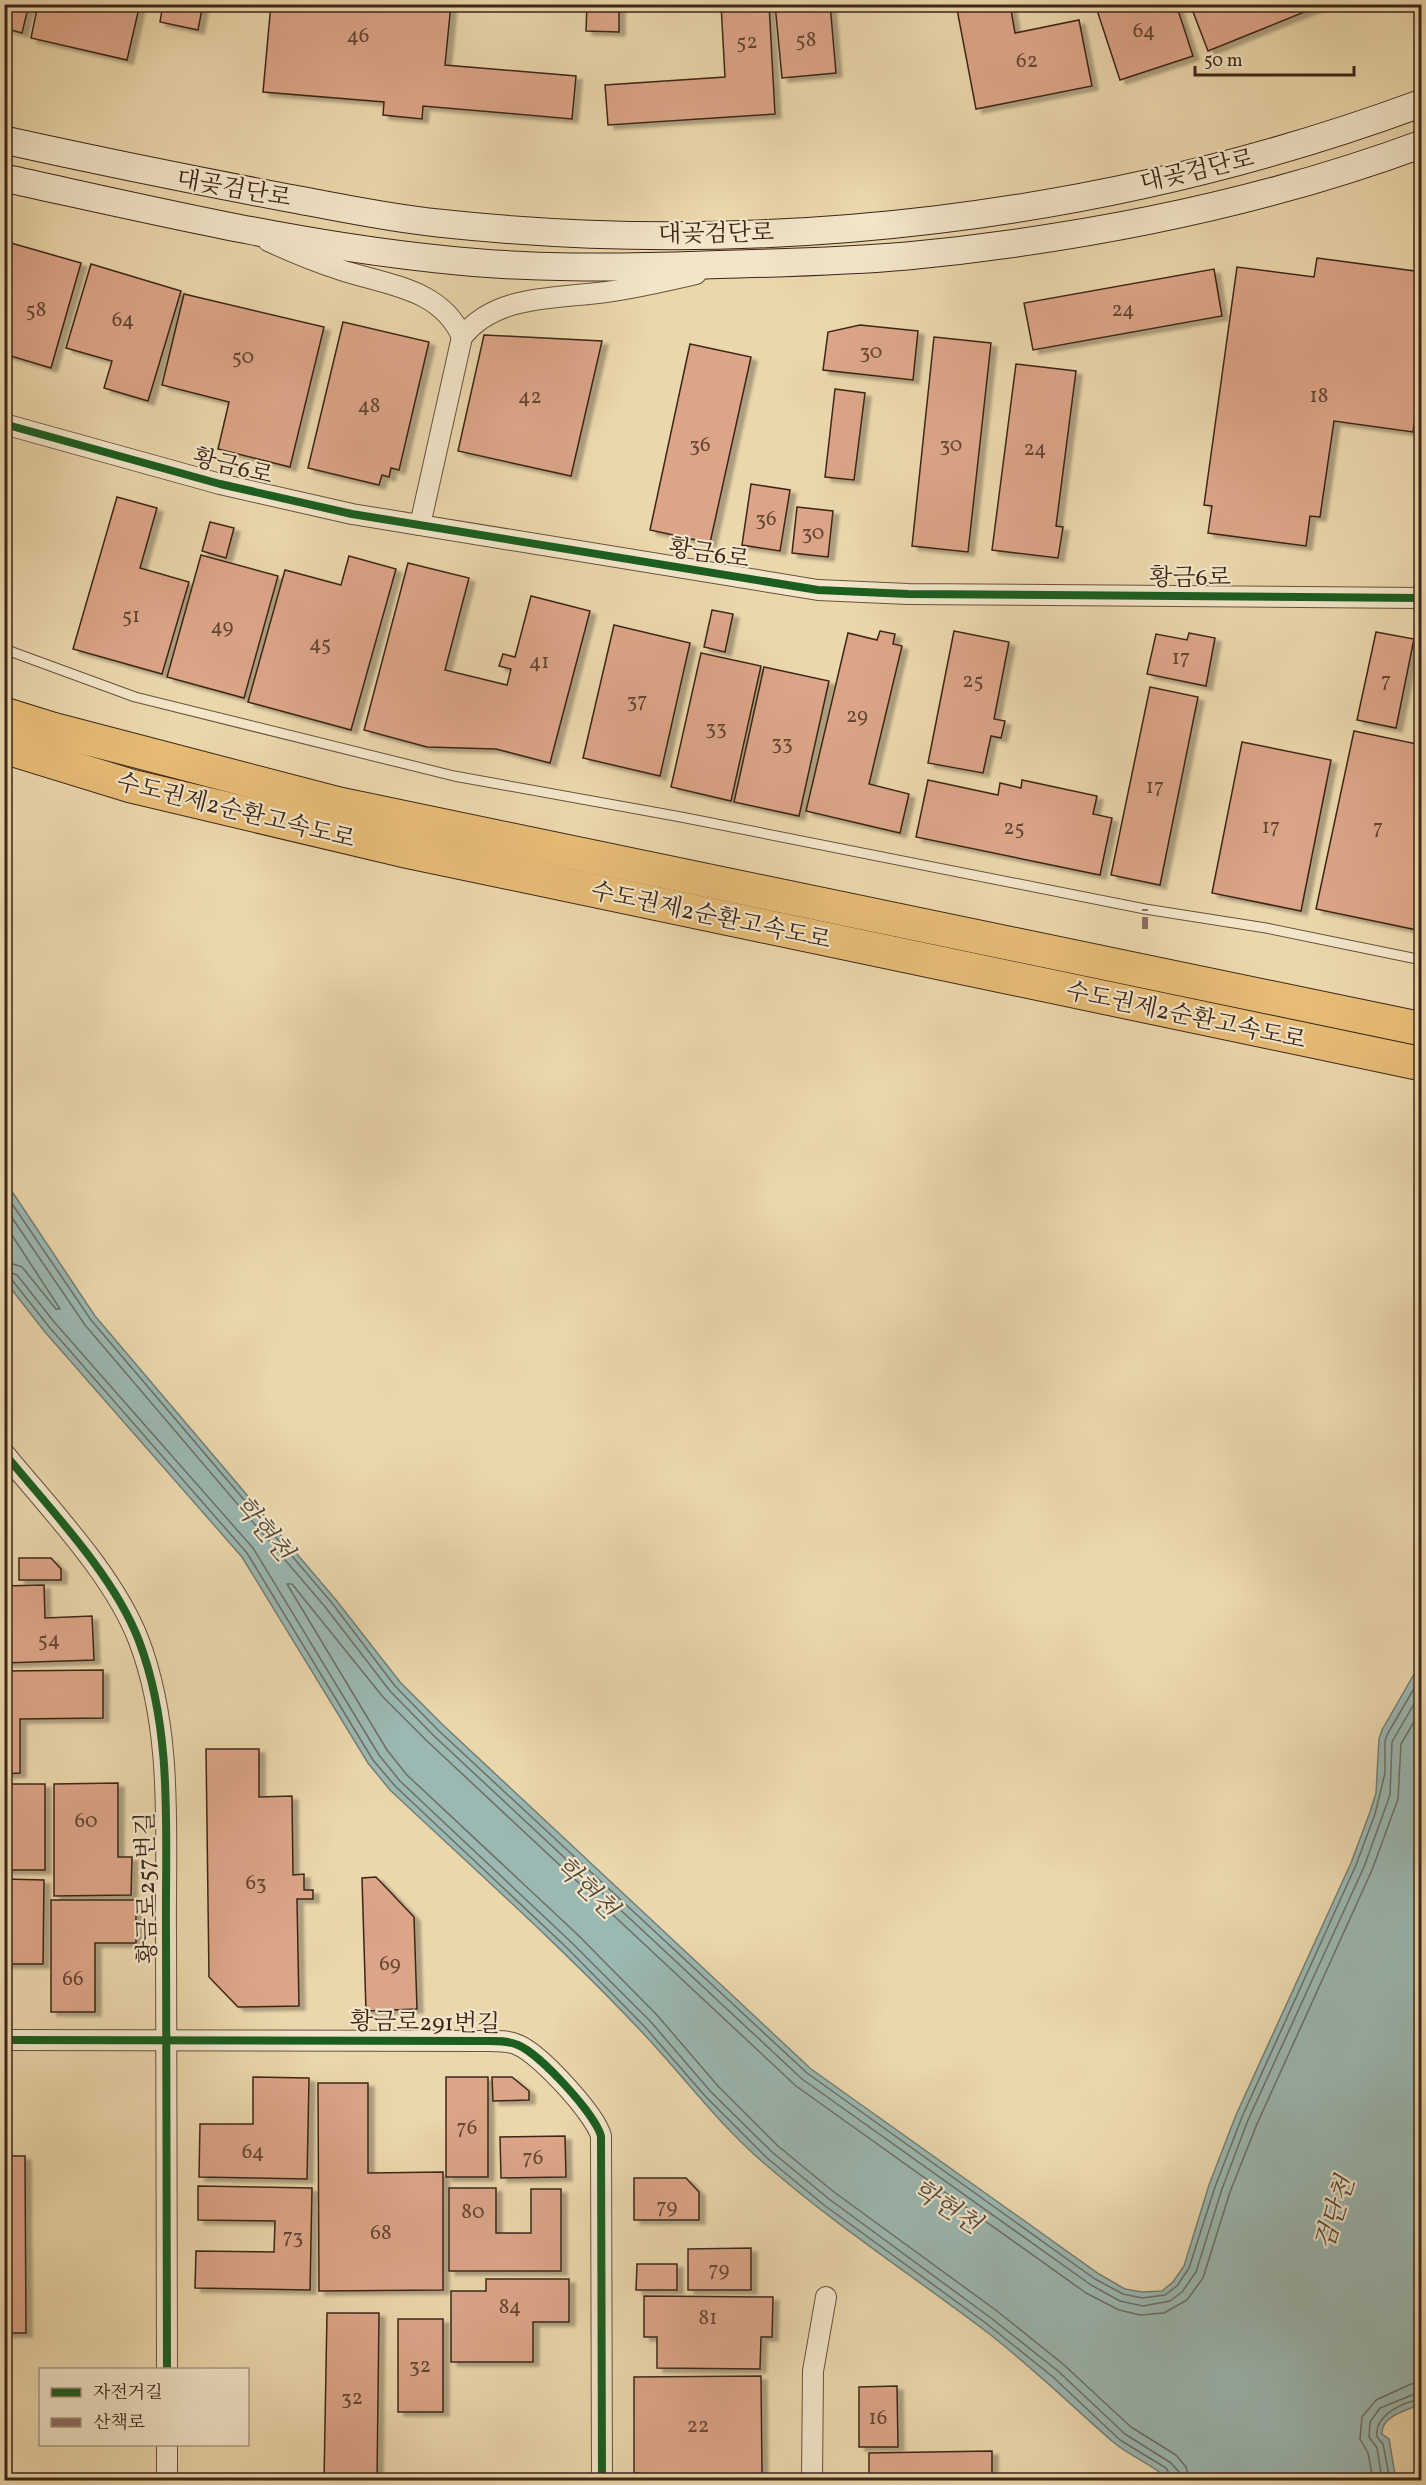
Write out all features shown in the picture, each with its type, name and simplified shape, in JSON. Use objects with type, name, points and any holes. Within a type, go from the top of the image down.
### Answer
[{"type":"highway","name":"수도권제2순환고속도로","points":[[4,714],[139,753],[339,804],[1422,1029]]},
{"type":"highway","name":"수도권제2순환고속도로","points":[[4,747],[132,786],[401,850],[1422,1064]]},
{"type":"main road","name":"대곶검단로","points":[[4,140],[146,172],[436,223],[517,229],[677,235],[808,231],[930,220],[1078,197],[1286,148],[1422,103]]},
{"type":"main road","name":"대곶검단로","points":[[4,178],[358,249],[519,267],[621,269],[808,263],[909,256],[1132,225],[1272,190],[1383,158],[1422,144]]},
{"type":"street","points":[[233,225],[322,263],[418,293],[445,310],[456,323],[462,337]]},
{"type":"street","points":[[420,525],[462,337],[483,315],[515,303],[632,288],[738,265]]},
{"type":"street","name":"황금6로","points":[[4,424],[220,484],[352,514],[818,590],[931,595],[1422,598]]},
{"type":"street","name":"황금로257번길","points":[[4,1453],[106,1580],[125,1612],[148,1667],[161,1736],[164,1797],[167,2368]]},
{"type":"street","name":"황금로291번길","points":[[4,2040],[505,2041],[518,2044],[538,2060],[586,2108],[598,2124],[601,2136],[602,2481]]},
{"type":"street","points":[[812,2481],[813,2372],[826,2296]]},
{"type":"street","points":[[167,2446],[167,2481]]},
{"type":"lane","points":[[4,649],[135,697],[454,776],[681,817],[1134,907],[1266,928],[1422,960]]},
{"type":"water","points":[[5,1181],[95,1316],[336,1600],[400,1682],[443,1725],[811,2069],[1099,2274],[1125,2289],[1142,2292],[1162,2291],[1173,2282],[1184,2266],[1209,2185],[1236,2115],[1351,1863],[1370,1812],[1376,1793],[1379,1739],[1382,1730],[1421,1662],[1422,2404],[1396,2414],[1383,2428],[1382,2434],[1389,2439],[1396,2480],[1169,2480],[1156,2469],[1113,2442],[1000,2342],[818,2207],[748,2149],[610,1999],[517,1908],[390,1790],[368,1763],[242,1557],[45,1332],[5,1281]]},
{"type":"building","points":[[4,4],[29,4],[22,33],[4,28]]},
{"type":"building","points":[[38,4],[123,4],[139,8],[127,60],[31,38]]},
{"type":"building","points":[[163,4],[203,4],[198,30],[160,22]]},
{"type":"building","points":[[271,4],[451,4],[445,65],[576,76],[572,119],[423,106],[422,119],[383,115],[384,102],[263,92]]},
{"type":"building","points":[[587,4],[619,4],[619,32],[586,31]]},
{"type":"building","points":[[721,4],[769,4],[775,114],[608,125],[605,85],[725,77]]},
{"type":"building","points":[[775,4],[830,4],[836,73],[782,78]]},
{"type":"building","points":[[956,4],[1010,4],[1015,33],[1079,20],[1092,86],[976,109]]},
{"type":"building","points":[[1095,4],[1176,4],[1193,56],[1120,80]]},
{"type":"building","points":[[1190,4],[1324,4],[1208,51]]},
{"type":"building","points":[[4,241],[81,263],[51,368],[4,354]]},
{"type":"building","points":[[1317,258],[1422,272],[1422,369],[1413,432],[1334,421],[1320,517],[1310,516],[1306,546],[1208,533],[1212,506],[1204,505],[1237,267],[1314,277]]},
{"type":"building","points":[[91,264],[181,291],[148,401],[104,388],[112,361],[66,348]]},
{"type":"building","points":[[1214,269],[1222,316],[1033,350],[1024,303]]},
{"type":"building","points":[[184,294],[324,327],[290,467],[218,449],[229,402],[162,385]]},
{"type":"building","points":[[343,322],[429,342],[399,470],[391,468],[389,477],[382,475],[379,485],[308,468]]},
{"type":"building","points":[[860,325],[918,331],[913,380],[823,370],[828,332]]},
{"type":"building","points":[[484,335],[602,341],[571,476],[458,451]]},
{"type":"building","points":[[934,337],[991,343],[968,552],[912,546]]},
{"type":"building","points":[[690,344],[751,357],[710,543],[650,530]]},
{"type":"building","points":[[1016,364],[1076,371],[1056,526],[1063,527],[1058,558],[992,550]]},
{"type":"building","points":[[835,389],[865,393],[854,480],[825,477]]},
{"type":"building","points":[[751,484],[790,490],[780,551],[742,545]]},
{"type":"building","points":[[117,497],[157,508],[140,568],[189,582],[162,674],[73,649]]},
{"type":"building","points":[[797,507],[833,511],[828,557],[792,553]]},
{"type":"building","points":[[210,522],[234,528],[226,558],[202,551]]},
{"type":"building","points":[[201,555],[278,576],[244,698],[167,677]]},
{"type":"building","points":[[349,556],[396,569],[351,730],[248,702],[285,570],[341,585]]},
{"type":"building","points":[[408,563],[469,578],[445,670],[507,685],[511,669],[499,666],[503,654],[515,657],[531,596],[590,611],[550,763],[496,749],[427,747],[364,730]]},
{"type":"building","points":[[712,610],[733,614],[725,652],[704,647]]},
{"type":"building","points":[[614,625],[690,643],[660,776],[583,758]]},
{"type":"building","points":[[880,631],[895,634],[893,644],[902,646],[869,784],[909,794],[900,833],[806,811],[848,633],[877,640]]},
{"type":"building","points":[[954,631],[1009,642],[994,719],[1005,721],[1001,738],[991,736],[983,773],[928,763]]},
{"type":"building","points":[[1376,632],[1414,639],[1396,728],[1357,720]]},
{"type":"building","points":[[1189,633],[1215,638],[1206,686],[1147,674],[1156,634],[1187,640]]},
{"type":"building","points":[[701,653],[761,666],[731,801],[671,787]]},
{"type":"building","points":[[764,667],[829,681],[799,816],[734,802]]},
{"type":"building","points":[[1150,687],[1198,697],[1160,885],[1111,875]]},
{"type":"building","points":[[1354,731],[1422,745],[1422,931],[1316,909]]},
{"type":"building","points":[[1242,742],[1331,760],[1301,911],[1212,893]]},
{"type":"building","points":[[928,780],[998,795],[1000,783],[1021,788],[1022,780],[1097,796],[1093,814],[1112,818],[1100,875],[916,837]]},
{"type":"building","points":[[19,1558],[51,1558],[61,1569],[61,1580],[19,1580]]},
{"type":"building","points":[[44,1585],[45,1618],[92,1616],[94,1660],[4,1663],[4,1586]]},
{"type":"building","points":[[103,1670],[103,1718],[20,1719],[20,1773],[4,1774],[4,1671]]},
{"type":"building","points":[[206,1749],[259,1749],[259,1797],[292,1796],[293,1875],[304,1874],[304,1890],[313,1890],[313,1899],[297,1899],[299,2006],[238,2007],[209,1977]]},
{"type":"building","points":[[118,1783],[118,1857],[132,1857],[131,1895],[54,1896],[54,1784]]},
{"type":"building","points":[[4,1784],[45,1784],[45,1870],[4,1870]]},
{"type":"building","points":[[376,1877],[414,1917],[417,2009],[366,2011],[362,1878]]},
{"type":"building","points":[[4,1879],[44,1880],[43,1964],[4,1964]]},
{"type":"building","points":[[51,1900],[136,1900],[136,1943],[95,1943],[95,2012],[51,2012]]},
{"type":"building","points":[[253,2077],[309,2078],[307,2179],[199,2177],[200,2124],[253,2124]]},
{"type":"building","points":[[446,2077],[488,2077],[488,2177],[446,2177]]},
{"type":"building","points":[[492,2077],[512,2077],[529,2091],[529,2100],[493,2101]]},
{"type":"building","points":[[318,2083],[368,2083],[368,2173],[443,2172],[443,2290],[319,2291]]},
{"type":"building","points":[[565,2136],[566,2177],[501,2178],[500,2137]]},
{"type":"building","points":[[4,2156],[25,2156],[26,2333],[4,2333]]},
{"type":"building","points":[[634,2178],[686,2178],[699,2192],[699,2220],[634,2220]]},
{"type":"building","points":[[198,2186],[312,2188],[310,2290],[195,2288],[196,2251],[274,2252],[275,2221],[198,2220]]},
{"type":"building","points":[[449,2188],[496,2188],[496,2233],[531,2233],[531,2189],[561,2189],[561,2271],[449,2271]]},
{"type":"building","points":[[751,2248],[751,2290],[688,2290],[688,2249]]},
{"type":"building","points":[[637,2264],[677,2264],[677,2290],[636,2290]]},
{"type":"building","points":[[486,2279],[569,2279],[569,2322],[533,2322],[533,2362],[451,2362],[451,2291],[486,2291]]},
{"type":"building","points":[[644,2296],[773,2297],[772,2337],[761,2337],[760,2369],[657,2368],[657,2337],[644,2337]]},
{"type":"building","points":[[327,2313],[379,2313],[377,2480],[324,2480]]},
{"type":"building","points":[[398,2319],[443,2319],[443,2412],[398,2412]]},
{"type":"building","points":[[761,2376],[762,2474],[679,2475],[679,2480],[641,2480],[640,2473],[634,2473],[634,2377]]},
{"type":"building","points":[[897,2386],[898,2447],[859,2447],[859,2387]]},
{"type":"building","points":[[992,2451],[992,2480],[872,2480],[869,2477],[869,2453]]},
{"type":"marked path","points":[[1145,909],[1145,929]]},
{"type":"cycle path","points":[[4,424],[220,484],[352,514],[818,590],[908,594],[1422,598]]},
{"type":"cycle path","points":[[4,1453],[79,1543],[114,1592],[139,1641],[158,1712],[163,1749],[166,1823],[167,2368]]},
{"type":"cycle path","points":[[4,2040],[496,2041],[514,2043],[528,2051],[578,2100],[597,2126],[601,2136],[602,2480]]},
{"type":"water label","name":"학현천","points":[[264,1528]]},
{"type":"water label","name":"학현천","points":[[587,1887]]},
{"type":"water label","name":"학현천","points":[[947,2206]]},
{"type":"water label","name":"검단천","points":[[1334,2213]]}]
